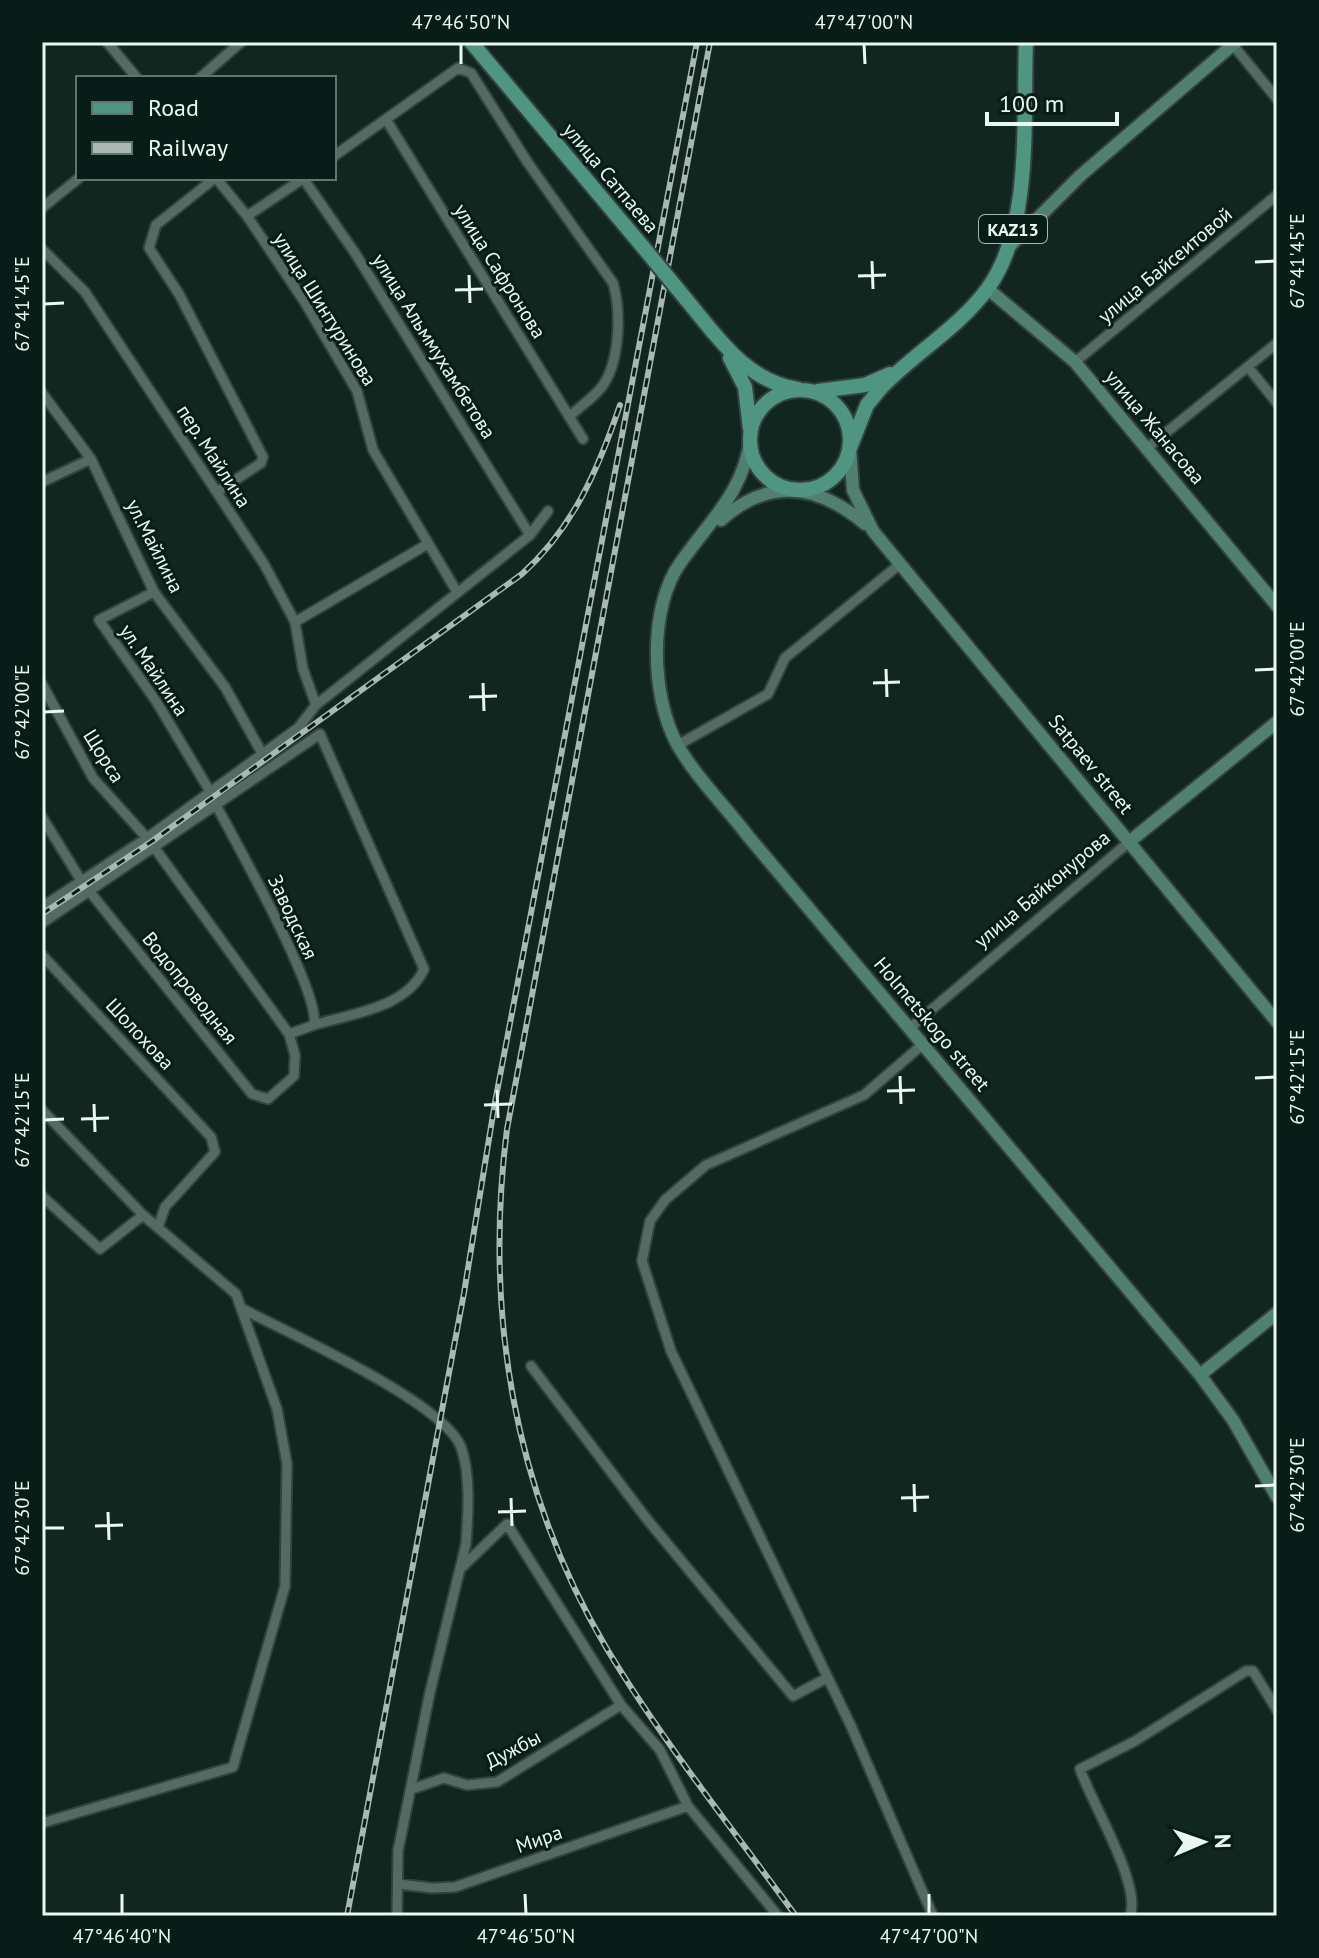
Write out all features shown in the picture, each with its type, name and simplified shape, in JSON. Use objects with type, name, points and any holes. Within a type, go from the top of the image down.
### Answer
[{"type":"main road","name":"улица Сатпаева","points":[[471,42],[720,341]]},
{"type":"main road","name":"KAZ13","points":[[720,341],[745,387],[752,451],[763,473],[779,485],[800,490],[813,489],[836,476],[867,405],[898,370],[946,332],[988,289],[1008,248],[1021,169],[1026,42]]},
{"type":"main road","name":"KAZ13","points":[[720,341],[755,375],[808,391],[837,406],[848,426],[850,448]]},
{"type":"main road","name":"KAZ13","points":[[751,437],[759,413],[774,398],[796,390],[839,391],[865,385],[898,370]]},
{"type":"street","points":[[107,42],[135,76]]},
{"type":"street","points":[[202,76],[241,42]]},
{"type":"street","points":[[1008,248],[1081,175],[1235,44],[1277,99]]},
{"type":"street","points":[[336,155],[458,68],[471,73],[528,163],[599,260],[617,298],[612,363],[605,383],[569,417]]},
{"type":"street","name":"улица Сафронова","points":[[387,121],[583,439]]},
{"type":"street","points":[[42,208],[77,180]]},
{"type":"street","points":[[212,180],[156,225],[149,248],[179,294],[263,457],[261,463],[217,492]]},
{"type":"street","name":"улица Шинтуринова","points":[[217,180],[247,216],[304,301],[357,391],[373,450],[426,545],[457,592]]},
{"type":"street","points":[[247,216],[301,180]]},
{"type":"street","name":"улица Альммухамбетова","points":[[305,180],[355,253],[530,535]]},
{"type":"street","name":"улица Байсеитовой","points":[[1075,362],[1277,195]]},
{"type":"street","name":"пер. Майлина","points":[[42,249],[85,292],[264,564],[295,622],[303,669],[316,705]]},
{"type":"street","name":"улица Жанасова","points":[[988,289],[1075,362],[1277,606]]},
{"type":"street","points":[[1147,448],[1277,343]]},
{"type":"street","points":[[1248,367],[1277,403]]},
{"type":"street","name":"ул.Майлина","points":[[42,393],[91,459],[154,592],[225,687],[263,755]]},
{"type":"street","points":[[692,547],[741,481],[751,437]]},
{"type":"street","points":[[850,448],[853,490],[873,531]]},
{"type":"street","points":[[42,482],[91,459]]},
{"type":"street","points":[[692,547],[739,504],[776,491],[800,490],[836,502],[873,531]]},
{"type":"street","points":[[42,907],[147,838],[298,728],[316,705],[530,535],[548,511]]},
{"type":"street","name":"Satpaev street","points":[[873,531],[1277,1022]]},
{"type":"street","points":[[295,622],[426,545]]},
{"type":"street","name":"Holmetskogo street","points":[[692,547],[666,589],[661,621],[661,691],[678,745],[748,836],[1200,1375],[1233,1420],[1277,1497]]},
{"type":"street","points":[[678,745],[768,694],[785,658],[900,564]]},
{"type":"street","name":"ул. Майлина","points":[[154,592],[99,620],[156,701],[211,793]]},
{"type":"street","name":"Щорса","points":[[42,684],[93,778],[147,838]]},
{"type":"street","name":"улица Байконурова","points":[[910,1028],[1129,842],[1277,722]]},
{"type":"street","points":[[42,923],[320,734],[424,969],[418,982],[395,1000],[289,1034],[154,847]]},
{"type":"street","name":"Заводская","points":[[216,805],[272,910],[313,1006],[314,1025]]},
{"type":"street","points":[[42,817],[82,882]]},
{"type":"street","name":"Водопроводная","points":[[90,892],[252,1094],[268,1099],[294,1076],[295,1055],[289,1034]]},
{"type":"street","points":[[60,896],[67,907]]},
{"type":"street","name":"Шолохова","points":[[42,955],[211,1137],[215,1152],[165,1207],[158,1227]]},
{"type":"street","points":[[922,1045],[864,1095],[706,1165],[665,1200],[650,1221],[642,1261],[671,1351],[827,1678],[933,1916]]},
{"type":"street","points":[[42,1110],[143,1215],[236,1294],[277,1409],[287,1464],[285,1586],[233,1767],[42,1823]]},
{"type":"street","points":[[42,1196],[100,1249],[143,1215]]},
{"type":"street","points":[[241,1308],[395,1386],[452,1433],[461,1447],[468,1521],[461,1568],[430,1692],[398,1851],[397,1916]]},
{"type":"street","points":[[1200,1375],[1277,1313]]},
{"type":"street","points":[[531,1366],[646,1518],[793,1696],[827,1678]]},
{"type":"street","points":[[461,1568],[507,1524],[621,1705],[660,1750],[688,1806],[776,1916]]},
{"type":"street","points":[[1130,1916],[1133,1908],[1130,1882],[1092,1803],[1080,1769],[1135,1741],[1246,1671],[1253,1671],[1277,1710]]},
{"type":"street","name":"Дужбы","points":[[412,1789],[444,1778],[467,1785],[497,1782],[621,1705]]},
{"type":"street","name":"Мира","points":[[399,1884],[455,1887],[688,1806]]},
{"type":"railway","points":[[347,1916],[464,1293],[495,1102],[697,42]]},
{"type":"railway","points":[[710,42],[507,1129],[501,1197],[500,1264],[504,1331],[513,1398],[528,1463],[548,1527],[575,1589],[607,1649],[651,1718],[796,1916]]},
{"type":"railway","points":[[42,914],[151,842],[522,574],[556,537],[582,497],[620,405]]}]
